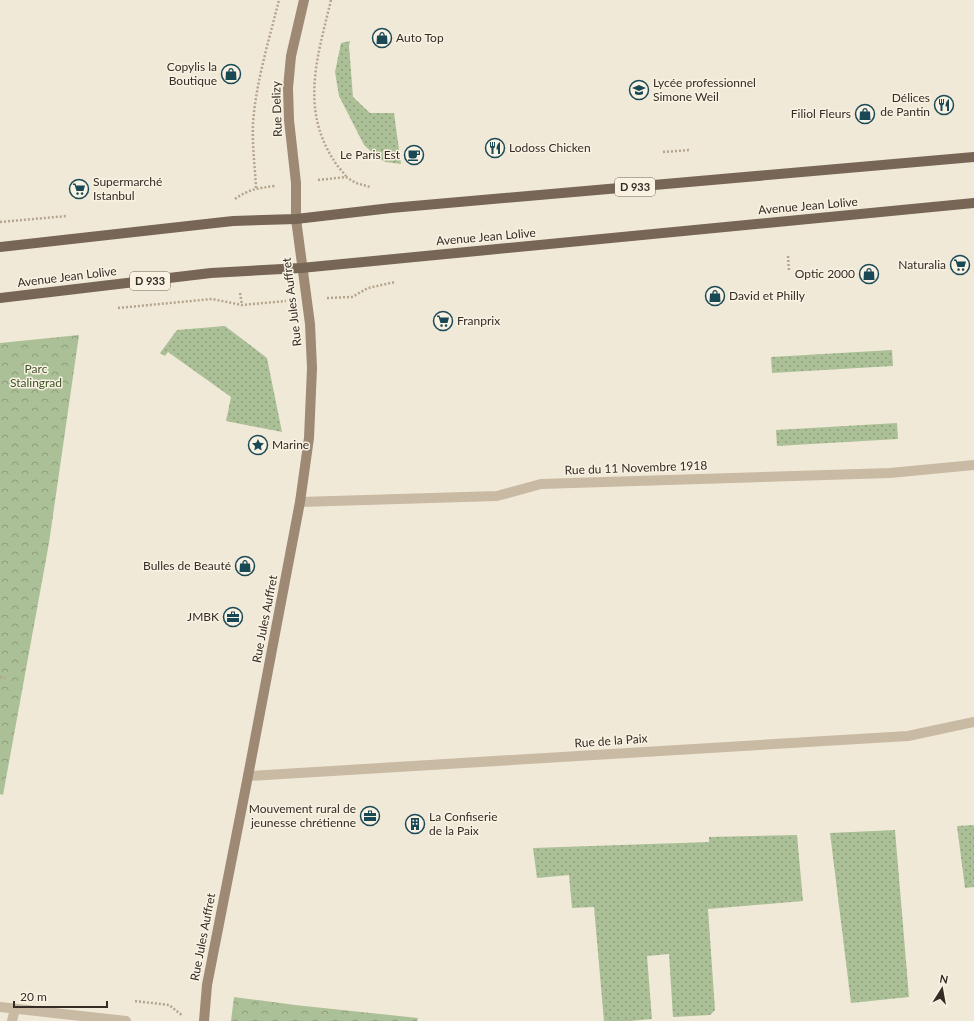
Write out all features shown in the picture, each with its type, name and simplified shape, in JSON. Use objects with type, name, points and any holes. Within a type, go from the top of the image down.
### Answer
[{"type":"main road","name":"Rue Delizy","points":[[296,219],[296,183],[289,120],[288,88],[291,56],[304,0]]},
{"type":"main road","name":"D 933","points":[[0,247],[233,221],[296,219],[399,208],[974,157]]},
{"type":"main road","name":"Avenue Jean Lolive","points":[[0,298],[211,273],[301,268],[974,203]]},
{"type":"main road","name":"Rue Jules Auffret","points":[[204,1021],[207,985],[300,502],[309,438],[312,368],[310,324],[301,268],[296,219]]},
{"type":"street","name":"Rue du 11 Novembre 1918","points":[[300,502],[497,496],[541,484],[890,473],[974,465]]},
{"type":"street","name":"Rue de la Paix","points":[[248,776],[908,736],[974,722]]},
{"type":"street","points":[[0,1007],[126,1021]]},
{"type":"street","points":[[12,1021],[15,1009]]},
{"type":"path","points":[[256,188],[253,125],[255,102],[279,0]]},
{"type":"path","points":[[331,0],[317,58],[314,77],[314,95],[317,122],[321,136],[333,160],[346,177]]},
{"type":"path","points":[[663,152],[690,150]]},
{"type":"path","points":[[358,184],[361,212]]},
{"type":"path","points":[[788,256],[788,271]]},
{"type":"path","points":[[365,261],[368,288]]},
{"type":"path","points":[[0,677],[6,678]]},
{"type":"green space","points":[[350,41],[349,46],[353,97],[370,113],[394,113],[401,164],[386,162],[378,158],[364,145],[339,96],[335,72],[341,43]]},
{"type":"green space","points":[[225,326],[267,358],[282,432],[226,421],[231,397],[168,352],[165,356],[160,353],[177,330]]},
{"type":"green space","name":"Parc Stalingrad","points":[[79,335],[49,543],[3,795],[0,794],[0,343]]},
{"type":"green space","points":[[892,350],[893,366],[772,373],[771,357]]},
{"type":"green space","points":[[897,423],[898,439],[777,446],[776,430]]},
{"type":"green space","points":[[974,825],[974,887],[965,888],[957,826]]},
{"type":"green space","points":[[895,830],[909,997],[851,1003],[830,833]]},
{"type":"green space","points":[[797,835],[803,901],[708,909],[715,1010],[710,1015],[673,1017],[669,954],[647,956],[652,1019],[604,1021],[594,907],[572,908],[569,875],[537,878],[533,848],[709,842],[709,837]]},
{"type":"green space","points":[[234,997],[418,1018],[417,1021],[231,1021]]},
{"type":"place","name":"Auto Top","points":[[382,38]]},
{"type":"place","name":"Copylis la Boutique","points":[[231,74]]},
{"type":"place","name":"Lycée professionnel Simone Weil","points":[[639,90]]},
{"type":"place","name":"Délices de Pantin","points":[[944,105]]},
{"type":"place","name":"Filiol Fleurs","points":[[865,114]]},
{"type":"place","name":"Lodoss Chicken","points":[[495,148]]},
{"type":"place","name":"Le Paris Est","points":[[414,155]]},
{"type":"place","name":"Supermarché Istanbul","points":[[79,189]]},
{"type":"place","name":"Naturalia","points":[[960,265]]},
{"type":"place","name":"Optic 2000","points":[[869,274]]},
{"type":"place","name":"David et Philly","points":[[715,296]]},
{"type":"place","name":"Franprix","points":[[443,321]]},
{"type":"place","name":"Marine","points":[[258,445]]},
{"type":"place","name":"Bulles de Beauté","points":[[245,566]]},
{"type":"place","name":"JMBK","points":[[233,617]]},
{"type":"place","name":"Mouvement rural de jeunesse chrétienne","points":[[370,816]]},
{"type":"place","name":"La Confiserie de la Paix","points":[[415,824]]}]
